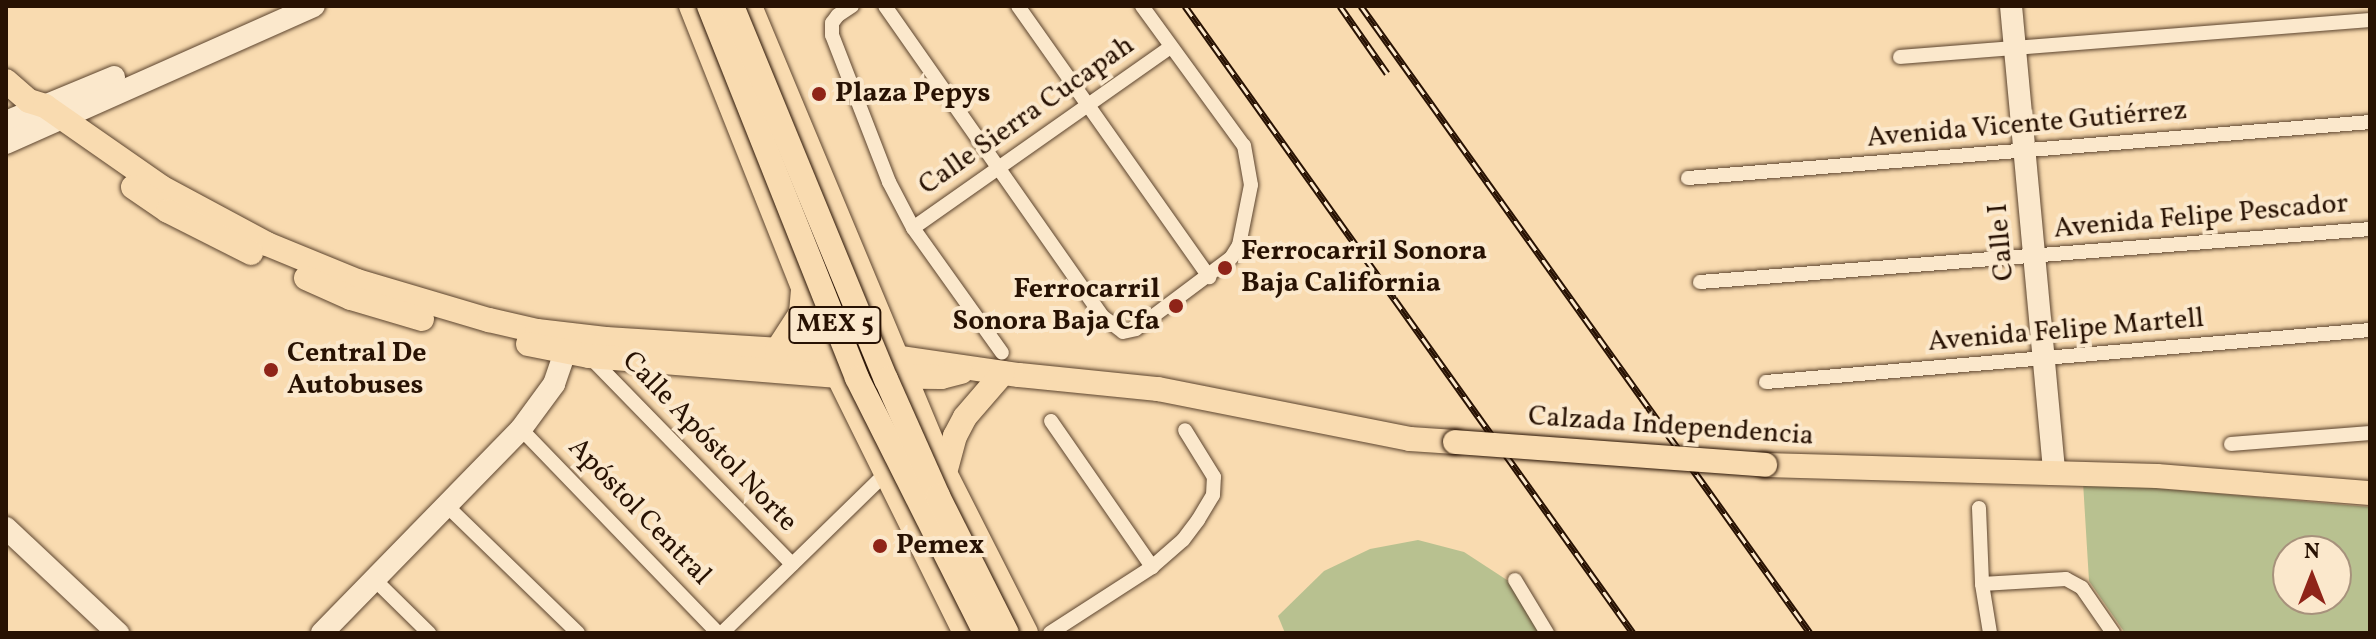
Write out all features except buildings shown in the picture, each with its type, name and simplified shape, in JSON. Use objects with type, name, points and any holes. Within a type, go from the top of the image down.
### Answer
[{"type":"main road","points":[[691,6],[849,402],[965,633]]},
{"type":"main road","name":"MEX 5","points":[[709,6],[857,378],[985,633]]},
{"type":"main road","name":"MEX 5","points":[[732,6],[886,379],[938,496],[1007,633]]},
{"type":"main road","points":[[750,6],[945,473],[1026,633]]},
{"type":"main road","name":"Calzada Independencia","points":[[6,81],[168,211],[351,298],[489,337],[565,352],[589,356],[782,361],[828,352],[941,377],[1003,363],[1158,389],[1397,437],[1765,465],[2157,476],[2370,493]]},
{"type":"main road","name":"Calzada Independencia","points":[[42,112],[161,187],[267,244],[357,281],[537,331],[782,361],[838,376],[940,361],[973,370]]},
{"type":"main road","points":[[803,287],[801,313],[782,361],[849,402]]},
{"type":"main road","points":[[877,316],[940,361]]},
{"type":"main road","points":[[945,473],[955,436],[965,417],[1003,363]]},
{"type":"street","points":[[6,143],[42,112],[289,6]]},
{"type":"street","points":[[6,122],[42,112],[314,6]]},
{"type":"street","points":[[852,6],[832,23],[832,35],[889,182],[913,228],[1003,363]]},
{"type":"street","points":[[885,6],[1102,316],[1117,330],[1136,329],[1209,277],[1236,252],[1251,185],[1248,156],[1142,6]]},
{"type":"street","points":[[1018,6],[1209,277]]},
{"type":"street","name":"Calle I","points":[[2011,6],[2054,472]]},
{"type":"street","points":[[1900,57],[2016,51],[2370,20]]},
{"type":"street","name":"Calle Sierra Cucapah","points":[[913,228],[1171,47]]},
{"type":"street","name":"Avenida Vicente Gutiérrez","points":[[1688,178],[2370,122]]},
{"type":"street","name":"Avenida Felipe Pescador","points":[[1700,282],[2370,229]]},
{"type":"street","name":"Avenida Felipe Martell","points":[[1766,382],[2370,330]]},
{"type":"street","points":[[322,633],[521,429],[554,384],[565,352]]},
{"type":"street","name":"Calle Apóstol Norte","points":[[589,356],[792,564]]},
{"type":"street","points":[[1051,421],[1152,567]]},
{"type":"street","name":"Apóstol Central","points":[[521,429],[720,633]]},
{"type":"street","points":[[1050,633],[1152,567],[1183,540],[1213,495],[1214,477],[1209,464],[1185,430]]},
{"type":"street","points":[[2231,444],[2370,433]]},
{"type":"street","points":[[720,633],[884,475]]},
{"type":"street","points":[[448,507],[578,633]]},
{"type":"street","points":[[1979,508],[1982,584],[1990,633]]},
{"type":"street","points":[[6,528],[118,633]]},
{"type":"street","points":[[1982,584],[2066,579],[2082,588],[2113,633]]},
{"type":"street","points":[[375,580],[429,633]]},
{"type":"street","points":[[1515,580],[1547,633]]},
{"type":"green space","points":[[2083,482],[2370,507],[2370,633],[2125,633],[2089,581]]},
{"type":"green space","points":[[1418,540],[1464,552],[1510,582],[1540,633],[1285,633],[1278,616],[1324,571],[1370,549]]},
{"type":"railway","points":[[1185,6],[1633,633]]},
{"type":"railway","points":[[1340,6],[1387,73]]},
{"type":"railway","points":[[1361,6],[1810,633]]},
{"type":"place","name":"Plaza Pepys","points":[[819,94]]},
{"type":"place","name":"Ferrocarril Sonora Baja California","points":[[1225,268]]},
{"type":"place","name":"Ferrocarril Sonora Baja Cfa","points":[[1176,306]]},
{"type":"place","name":"Central De Autobuses","points":[[271,370]]},
{"type":"place","name":"Pemex","points":[[880,546]]}]
